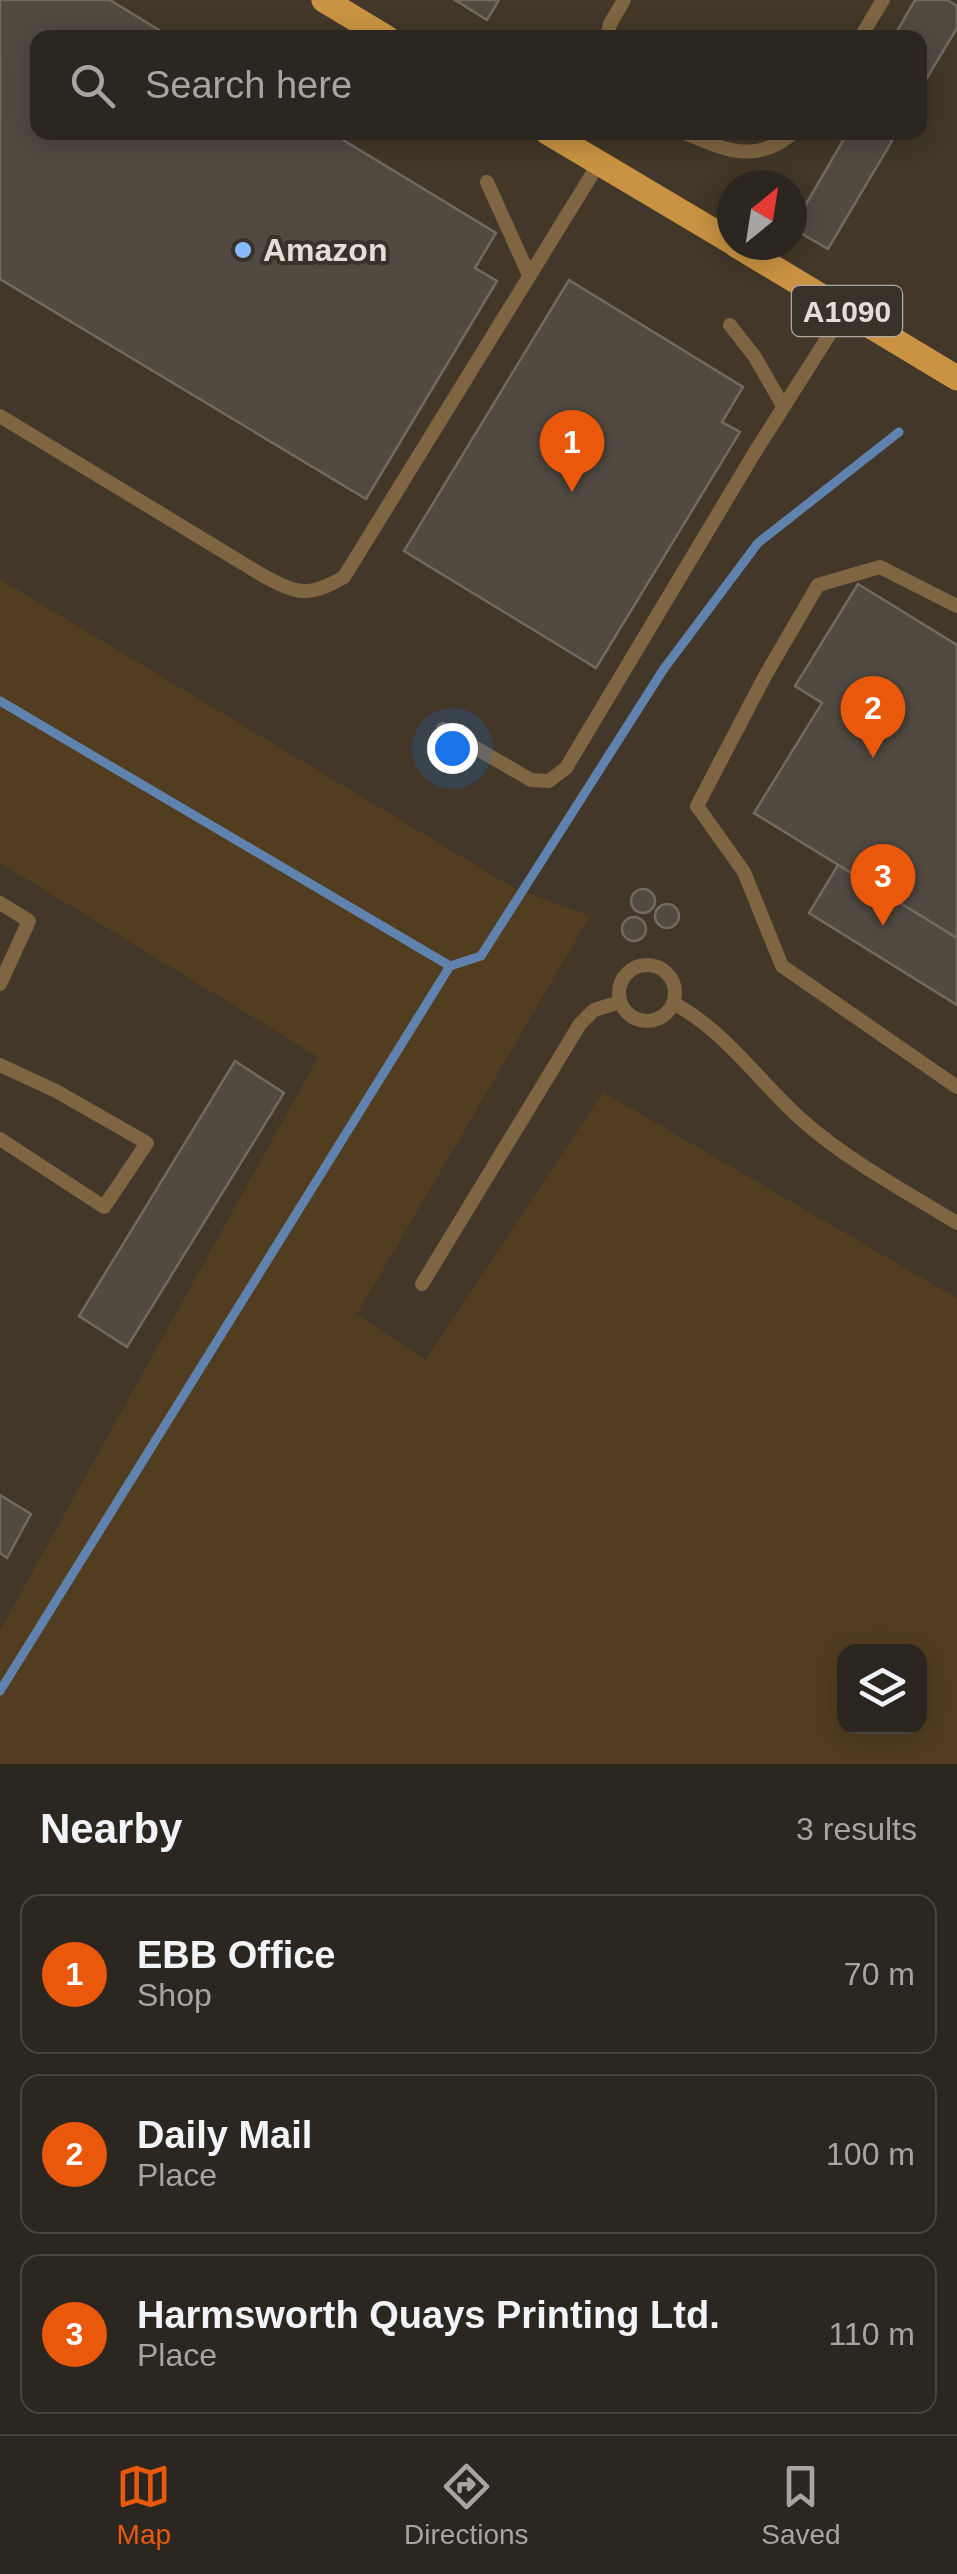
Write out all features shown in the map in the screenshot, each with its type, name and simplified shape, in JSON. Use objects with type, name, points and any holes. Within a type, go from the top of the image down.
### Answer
[{"type":"main road","points":[[324,0],[373,30]]},
{"type":"main road","name":"A1090","points":[[560,140],[717,234]]},
{"type":"main road","name":"A1090","points":[[761,260],[957,378]]},
{"type":"lane","points":[[609,30],[624,0]]},
{"type":"lane","points":[[865,30],[883,0]]},
{"type":"lane","points":[[701,140],[753,154],[774,148],[784,140]]},
{"type":"lane","points":[[0,416],[293,592],[320,591],[344,577],[599,163]]},
{"type":"lane","points":[[487,182],[529,275]]},
{"type":"lane","points":[[443,729],[531,780],[549,781],[566,768],[844,310]]},
{"type":"lane","points":[[730,324],[755,357],[783,406]]},
{"type":"lane","points":[[957,606],[880,567],[818,585],[765,676],[698,806],[744,872],[782,966],[957,1087]]},
{"type":"lane","points":[[0,904],[29,920],[0,984]]},
{"type":"lane","points":[[654,966],[674,984],[674,1003],[662,1017],[644,1022],[628,1014],[620,1002],[622,979],[636,967],[654,966]]},
{"type":"lane","points":[[422,1284],[580,1024],[594,1010],[620,1002]]},
{"type":"lane","points":[[674,1003],[706,1021],[772,1092],[828,1140],[957,1223]]},
{"type":"lane","points":[[0,1065],[147,1143],[104,1208],[0,1138]]},
{"type":"shaded area","points":[[0,0],[957,0],[957,1298],[603,1093],[425,1361],[356,1314],[589,916],[514,888],[0,579]]},
{"type":"shaded area","points":[[0,579],[514,888],[590,916],[357,1314],[425,1360],[603,1092],[957,1298],[957,1764],[0,1764],[0,1630],[318,1057],[0,863]]},
{"type":"shaded area","points":[[0,863],[318,1057],[0,1630]]},
{"type":"building","name":"Amazon","points":[[0,0],[110,0],[159,30],[30,30],[30,140],[343,140],[496,233],[475,268],[497,281],[366,499],[0,279]]},
{"type":"building","points":[[455,0],[499,0],[487,20]]},
{"type":"building","points":[[915,0],[947,0],[957,6],[957,28],[927,78],[927,30],[898,30]]},
{"type":"building","points":[[843,140],[890,140],[892,141],[828,249],[807,237],[807,202]]},
{"type":"building","points":[[569,280],[743,387],[722,422],[740,432],[596,668],[404,551]]},
{"type":"building","points":[[858,584],[957,645],[957,938],[754,813],[822,703],[795,686]]},
{"type":"building","points":[[838,865],[957,938],[957,1005],[809,913]]},
{"type":"building","points":[[643,889],[652,892],[652,910],[643,913],[634,910],[631,901],[634,892]]},
{"type":"building","points":[[667,904],[676,907],[676,925],[667,928],[658,925],[655,916],[658,907]]},
{"type":"building","points":[[634,917],[643,920],[643,938],[634,941],[625,938],[622,929],[625,920]]},
{"type":"building","points":[[235,1061],[284,1093],[127,1347],[79,1316]]},
{"type":"building","points":[[0,1495],[31,1514],[7,1558],[0,1553]]},
{"type":"waterway","points":[[0,1691],[450,966],[481,956],[663,670],[758,543],[899,432]]},
{"type":"waterway","points":[[0,701],[450,966]]},
{"type":"place","name":"Amazon","points":[[243,250]]},
{"type":"place","name":"EBB Office","points":[[572,492]]},
{"type":"place","name":"Daily Mail","points":[[873,758]]},
{"type":"place","name":"Harmsworth Quays Printing Ltd.","points":[[883,926]]}]
